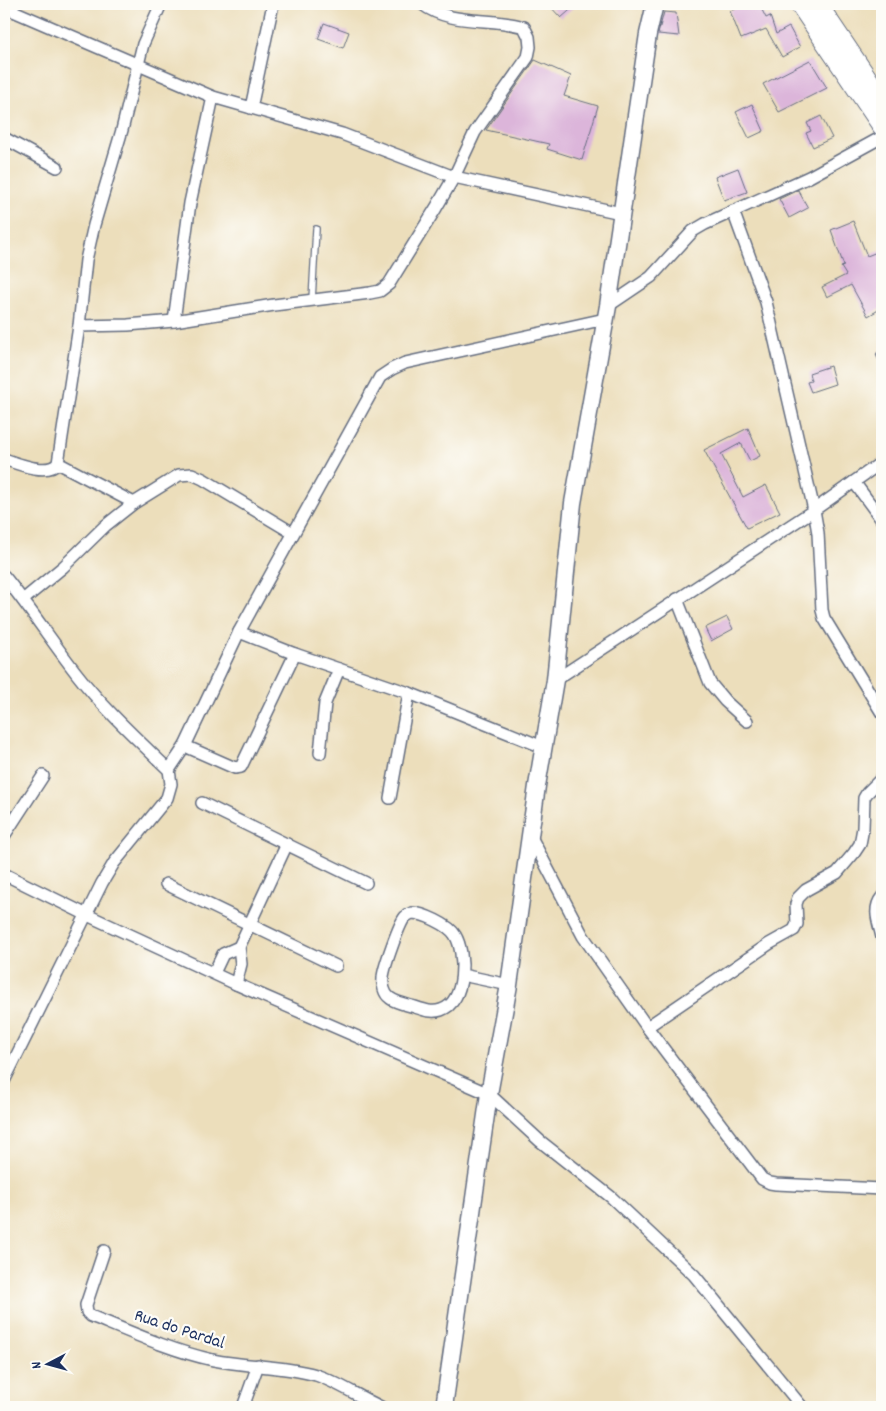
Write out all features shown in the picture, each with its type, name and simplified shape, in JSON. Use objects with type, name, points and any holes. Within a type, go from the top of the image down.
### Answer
[{"type":"main road","points":[[444,1407],[489,1094],[510,985],[530,835],[555,680],[573,503],[606,313],[648,34],[655,4]]},
{"type":"main road","points":[[799,4],[882,127]]},
{"type":"main road","points":[[818,4],[880,89]]},
{"type":"street","points":[[4,459],[42,469],[49,469],[58,463],[79,326],[86,260],[94,225],[122,130],[143,44],[161,4]]},
{"type":"street","points":[[251,108],[273,4]]},
{"type":"street","points":[[79,326],[128,325],[174,321],[380,291],[389,284],[417,241],[454,176],[474,132],[528,56],[530,47],[529,37],[524,27],[509,23],[461,19],[443,15],[422,4]]},
{"type":"street","points":[[4,7],[213,97],[342,134],[454,176],[621,213]]},
{"type":"street","points":[[174,321],[190,204],[213,97]]},
{"type":"street","points":[[169,770],[185,746],[239,632],[380,377],[392,368],[415,361],[606,313],[651,277],[693,231],[809,177],[882,137]]},
{"type":"street","points":[[4,138],[57,166]]},
{"type":"street","points":[[733,211],[766,302],[814,510],[818,534],[824,618],[882,713]]},
{"type":"street","points":[[555,680],[814,510],[882,462]]},
{"type":"street","points":[[58,463],[134,502]]},
{"type":"street","points":[[23,600],[64,567],[104,526],[134,502],[179,476],[192,474],[203,479],[293,533]]},
{"type":"street","points":[[854,482],[882,520]]},
{"type":"street","points":[[4,576],[77,674],[102,704],[169,770],[171,784],[167,798],[114,862],[85,914],[4,1081]]},
{"type":"street","points":[[677,599],[710,683],[747,722]]},
{"type":"street","points":[[239,632],[295,654],[409,693],[543,747]]},
{"type":"street","points":[[185,746],[234,768],[241,768],[295,654]]},
{"type":"street","points":[[320,754],[325,703],[339,669]]},
{"type":"street","points":[[390,798],[409,693]]},
{"type":"street","points":[[4,836],[43,776]]},
{"type":"street","points":[[646,1028],[769,944],[794,930],[797,924],[796,904],[798,898],[806,890],[837,873],[860,844],[864,828],[864,798],[882,778]]},
{"type":"street","points":[[202,803],[366,883]]},
{"type":"street","points":[[530,835],[582,936],[646,1028],[763,1181],[776,1184],[882,1189]]},
{"type":"street","points":[[236,984],[241,964],[239,947],[287,844]]},
{"type":"street","points":[[4,874],[236,984],[489,1094],[540,1141],[611,1197],[694,1275],[802,1407]]},
{"type":"street","points":[[166,884],[336,966]]},
{"type":"street","points":[[882,897],[877,904],[876,910],[882,937]]},
{"type":"street","points":[[412,913],[420,913],[453,932],[460,944],[462,975],[450,1004],[443,1009],[432,1012],[390,998],[384,990],[383,977],[390,950],[405,916],[412,913]]},
{"type":"street","points":[[214,972],[223,954],[239,947]]},
{"type":"street","points":[[462,975],[510,985]]},
{"type":"street","name":"Rua do Pardal","points":[[104,1251],[86,1305],[87,1312],[91,1316],[193,1355],[241,1364],[258,1364],[317,1376],[344,1387],[381,1407]]},
{"type":"street","points":[[244,1407],[258,1364]]},
{"type":"lane","points":[[312,300],[316,229]]},
{"type":"building","points":[[548,4],[577,4],[561,18]]},
{"type":"building","points":[[747,4],[759,4],[766,18],[770,16],[776,34],[789,27],[800,47],[782,57],[766,29],[741,39],[730,11]]},
{"type":"building","points":[[664,12],[676,13],[679,36],[658,34]]},
{"type":"building","points":[[324,23],[349,32],[343,48],[318,39]]},
{"type":"building","points":[[535,60],[571,76],[564,96],[598,106],[582,160],[547,149],[549,144],[486,130]]},
{"type":"building","points":[[810,60],[827,88],[779,112],[763,84]]},
{"type":"building","points":[[752,104],[764,131],[749,138],[736,112]]},
{"type":"building","points":[[821,116],[832,138],[813,147],[806,133],[811,131],[807,123]]},
{"type":"building","points":[[738,168],[747,192],[724,200],[715,177]]},
{"type":"building","points":[[798,190],[808,208],[789,218],[779,199]]},
{"type":"building","points":[[853,221],[867,256],[882,250],[882,308],[868,316],[851,285],[827,297],[822,287],[846,275],[841,267],[844,266],[831,230]]},
{"type":"building","points":[[830,366],[835,384],[811,392],[807,382],[811,381],[809,373]]},
{"type":"building","points":[[748,428],[760,456],[750,461],[741,443],[721,454],[743,497],[766,485],[780,512],[747,528],[704,450]]},
{"type":"building","points":[[727,617],[733,629],[711,641],[705,628]]}]
